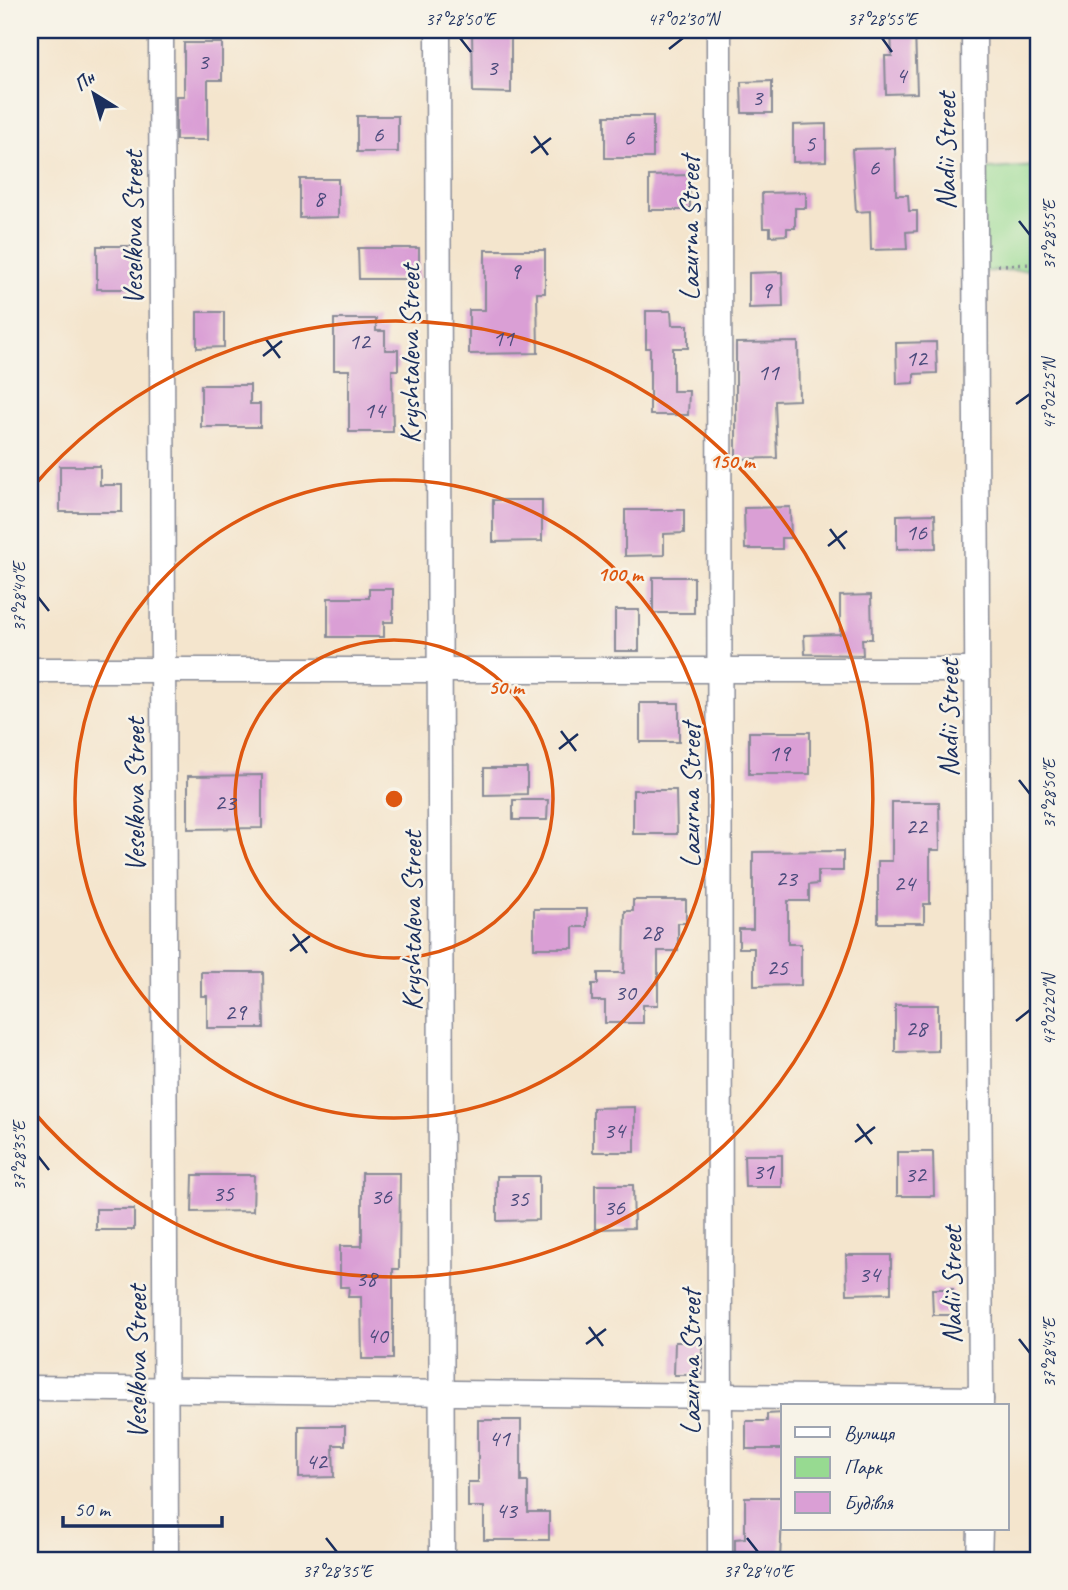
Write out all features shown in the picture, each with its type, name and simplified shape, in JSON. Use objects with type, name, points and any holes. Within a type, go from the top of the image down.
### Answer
[{"type":"street","name":"Veselkova Street","points":[[161,30],[166,1560]]},
{"type":"street","name":"Kryshtaleva Street","points":[[438,30],[442,1560]]},
{"type":"street","name":"Lazurna Street","points":[[719,30],[720,1560]]},
{"type":"street","name":"Nadii Street","points":[[974,30],[981,1403]]},
{"type":"street","points":[[30,670],[977,670]]},
{"type":"street","points":[[30,1388],[720,1396],[981,1403]]},
{"type":"street","points":[[979,1560],[980,1530]]},
{"type":"path","points":[[975,266],[1038,264]]},
{"type":"green space","points":[[1038,166],[1038,269],[975,272],[974,170]]},
{"type":"building","points":[[472,30],[511,30],[511,93],[473,92]]},
{"type":"building","points":[[891,30],[915,30],[917,93],[886,94],[885,56],[892,56]]},
{"type":"building","points":[[184,43],[222,43],[222,80],[208,80],[208,140],[176,140],[176,96],[184,96]]},
{"type":"building","points":[[772,81],[772,113],[742,113],[741,82]]},
{"type":"building","points":[[357,116],[398,116],[398,152],[357,152]]},
{"type":"building","points":[[605,116],[653,116],[653,158],[605,158]]},
{"type":"building","points":[[826,124],[826,161],[793,162],[793,125]]},
{"type":"building","points":[[895,148],[896,195],[908,195],[909,211],[917,211],[917,231],[906,232],[907,249],[871,250],[870,211],[856,212],[852,149]]},
{"type":"building","points":[[690,175],[690,210],[649,210],[649,176]]},
{"type":"building","points":[[300,179],[338,179],[338,217],[300,218]]},
{"type":"building","points":[[806,192],[806,208],[795,208],[795,228],[787,228],[787,235],[770,236],[770,228],[763,228],[762,193]]},
{"type":"building","points":[[97,246],[138,246],[138,289],[97,289]]},
{"type":"building","points":[[358,248],[419,248],[419,279],[359,279]]},
{"type":"building","points":[[485,250],[545,250],[545,293],[537,293],[538,353],[469,354],[469,310],[485,310]]},
{"type":"building","points":[[782,272],[783,307],[749,308],[749,273]]},
{"type":"building","points":[[646,311],[671,311],[672,325],[688,325],[688,348],[673,348],[673,391],[689,391],[688,415],[650,415],[650,348],[646,348]]},
{"type":"building","points":[[197,312],[224,312],[224,347],[197,348]]},
{"type":"building","points":[[334,319],[376,319],[376,331],[385,331],[385,350],[398,350],[398,370],[392,370],[393,432],[349,432],[349,370],[334,370]]},
{"type":"building","points":[[798,342],[799,400],[775,401],[777,458],[736,459],[736,343]]},
{"type":"building","points":[[936,342],[937,373],[914,374],[914,383],[897,384],[896,343]]},
{"type":"building","points":[[201,385],[250,385],[250,404],[260,404],[260,427],[201,427]]},
{"type":"building","points":[[60,466],[100,466],[100,485],[122,485],[122,512],[60,512]]},
{"type":"building","points":[[493,500],[542,500],[542,541],[493,542]]},
{"type":"building","points":[[790,507],[791,538],[782,538],[782,549],[745,549],[744,508]]},
{"type":"building","points":[[625,510],[684,510],[684,533],[664,534],[664,555],[625,556]]},
{"type":"building","points":[[935,514],[936,548],[897,549],[897,515]]},
{"type":"building","points":[[653,577],[694,577],[694,613],[653,613]]},
{"type":"building","points":[[369,589],[393,589],[393,622],[384,622],[384,637],[328,637],[328,598],[369,598]]},
{"type":"building","points":[[871,595],[872,639],[862,639],[863,655],[805,654],[804,635],[840,634],[840,596]]},
{"type":"building","points":[[615,610],[639,610],[639,651],[615,651]]},
{"type":"building","points":[[640,703],[679,703],[679,742],[640,742]]},
{"type":"building","points":[[749,732],[810,732],[810,774],[749,774]]},
{"type":"building","points":[[484,768],[527,768],[527,794],[484,795]]},
{"type":"building","points":[[262,775],[262,828],[188,829],[188,776]]},
{"type":"building","points":[[633,790],[676,790],[677,834],[633,834]]},
{"type":"building","points":[[513,800],[548,800],[547,820],[513,820]]},
{"type":"building","points":[[892,802],[939,802],[940,850],[930,850],[930,904],[924,904],[924,923],[878,923],[878,861],[892,861]]},
{"type":"building","points":[[843,851],[843,871],[818,871],[818,884],[809,885],[809,901],[788,901],[788,944],[801,944],[801,985],[754,986],[754,948],[739,948],[739,929],[753,929],[753,852]]},
{"type":"building","points":[[633,900],[686,900],[686,923],[678,923],[678,951],[658,951],[658,1005],[643,1005],[643,1023],[605,1023],[605,1001],[592,1001],[592,984],[598,984],[598,973],[624,973],[625,911],[633,911]]},
{"type":"building","points":[[534,909],[587,909],[587,927],[573,927],[573,948],[534,948]]},
{"type":"building","points":[[201,972],[263,972],[264,1028],[207,1028],[207,996],[201,996]]},
{"type":"building","points":[[895,1005],[938,1005],[938,1051],[895,1052]]},
{"type":"building","points":[[635,1107],[635,1152],[593,1152],[593,1108]]},
{"type":"building","points":[[897,1152],[933,1152],[934,1196],[897,1196]]},
{"type":"building","points":[[744,1155],[782,1155],[782,1187],[745,1187]]},
{"type":"building","points":[[362,1173],[400,1173],[399,1269],[393,1269],[393,1359],[362,1359],[361,1297],[348,1297],[349,1287],[340,1287],[340,1246],[362,1246]]},
{"type":"building","points":[[193,1175],[254,1175],[253,1211],[192,1212]]},
{"type":"building","points":[[497,1176],[539,1176],[539,1220],[497,1221]]},
{"type":"building","points":[[595,1185],[633,1185],[634,1228],[595,1229]]},
{"type":"building","points":[[96,1209],[134,1209],[134,1230],[96,1230]]},
{"type":"building","points":[[846,1255],[891,1255],[891,1293],[847,1294]]},
{"type":"building","points":[[932,1289],[953,1289],[953,1315],[933,1315]]},
{"type":"building","points":[[675,1342],[702,1342],[702,1375],[674,1375]]},
{"type":"building","points":[[781,1413],[781,1449],[746,1449],[746,1421],[767,1421],[767,1414]]},
{"type":"building","points":[[478,1420],[521,1420],[521,1482],[528,1482],[528,1512],[549,1512],[549,1540],[484,1540],[484,1507],[468,1507],[468,1482],[478,1482]]},
{"type":"building","points":[[299,1426],[345,1426],[345,1445],[333,1445],[334,1477],[299,1478]]},
{"type":"building","points":[[745,1497],[781,1497],[780,1560],[735,1560],[735,1539],[745,1538]]}]
